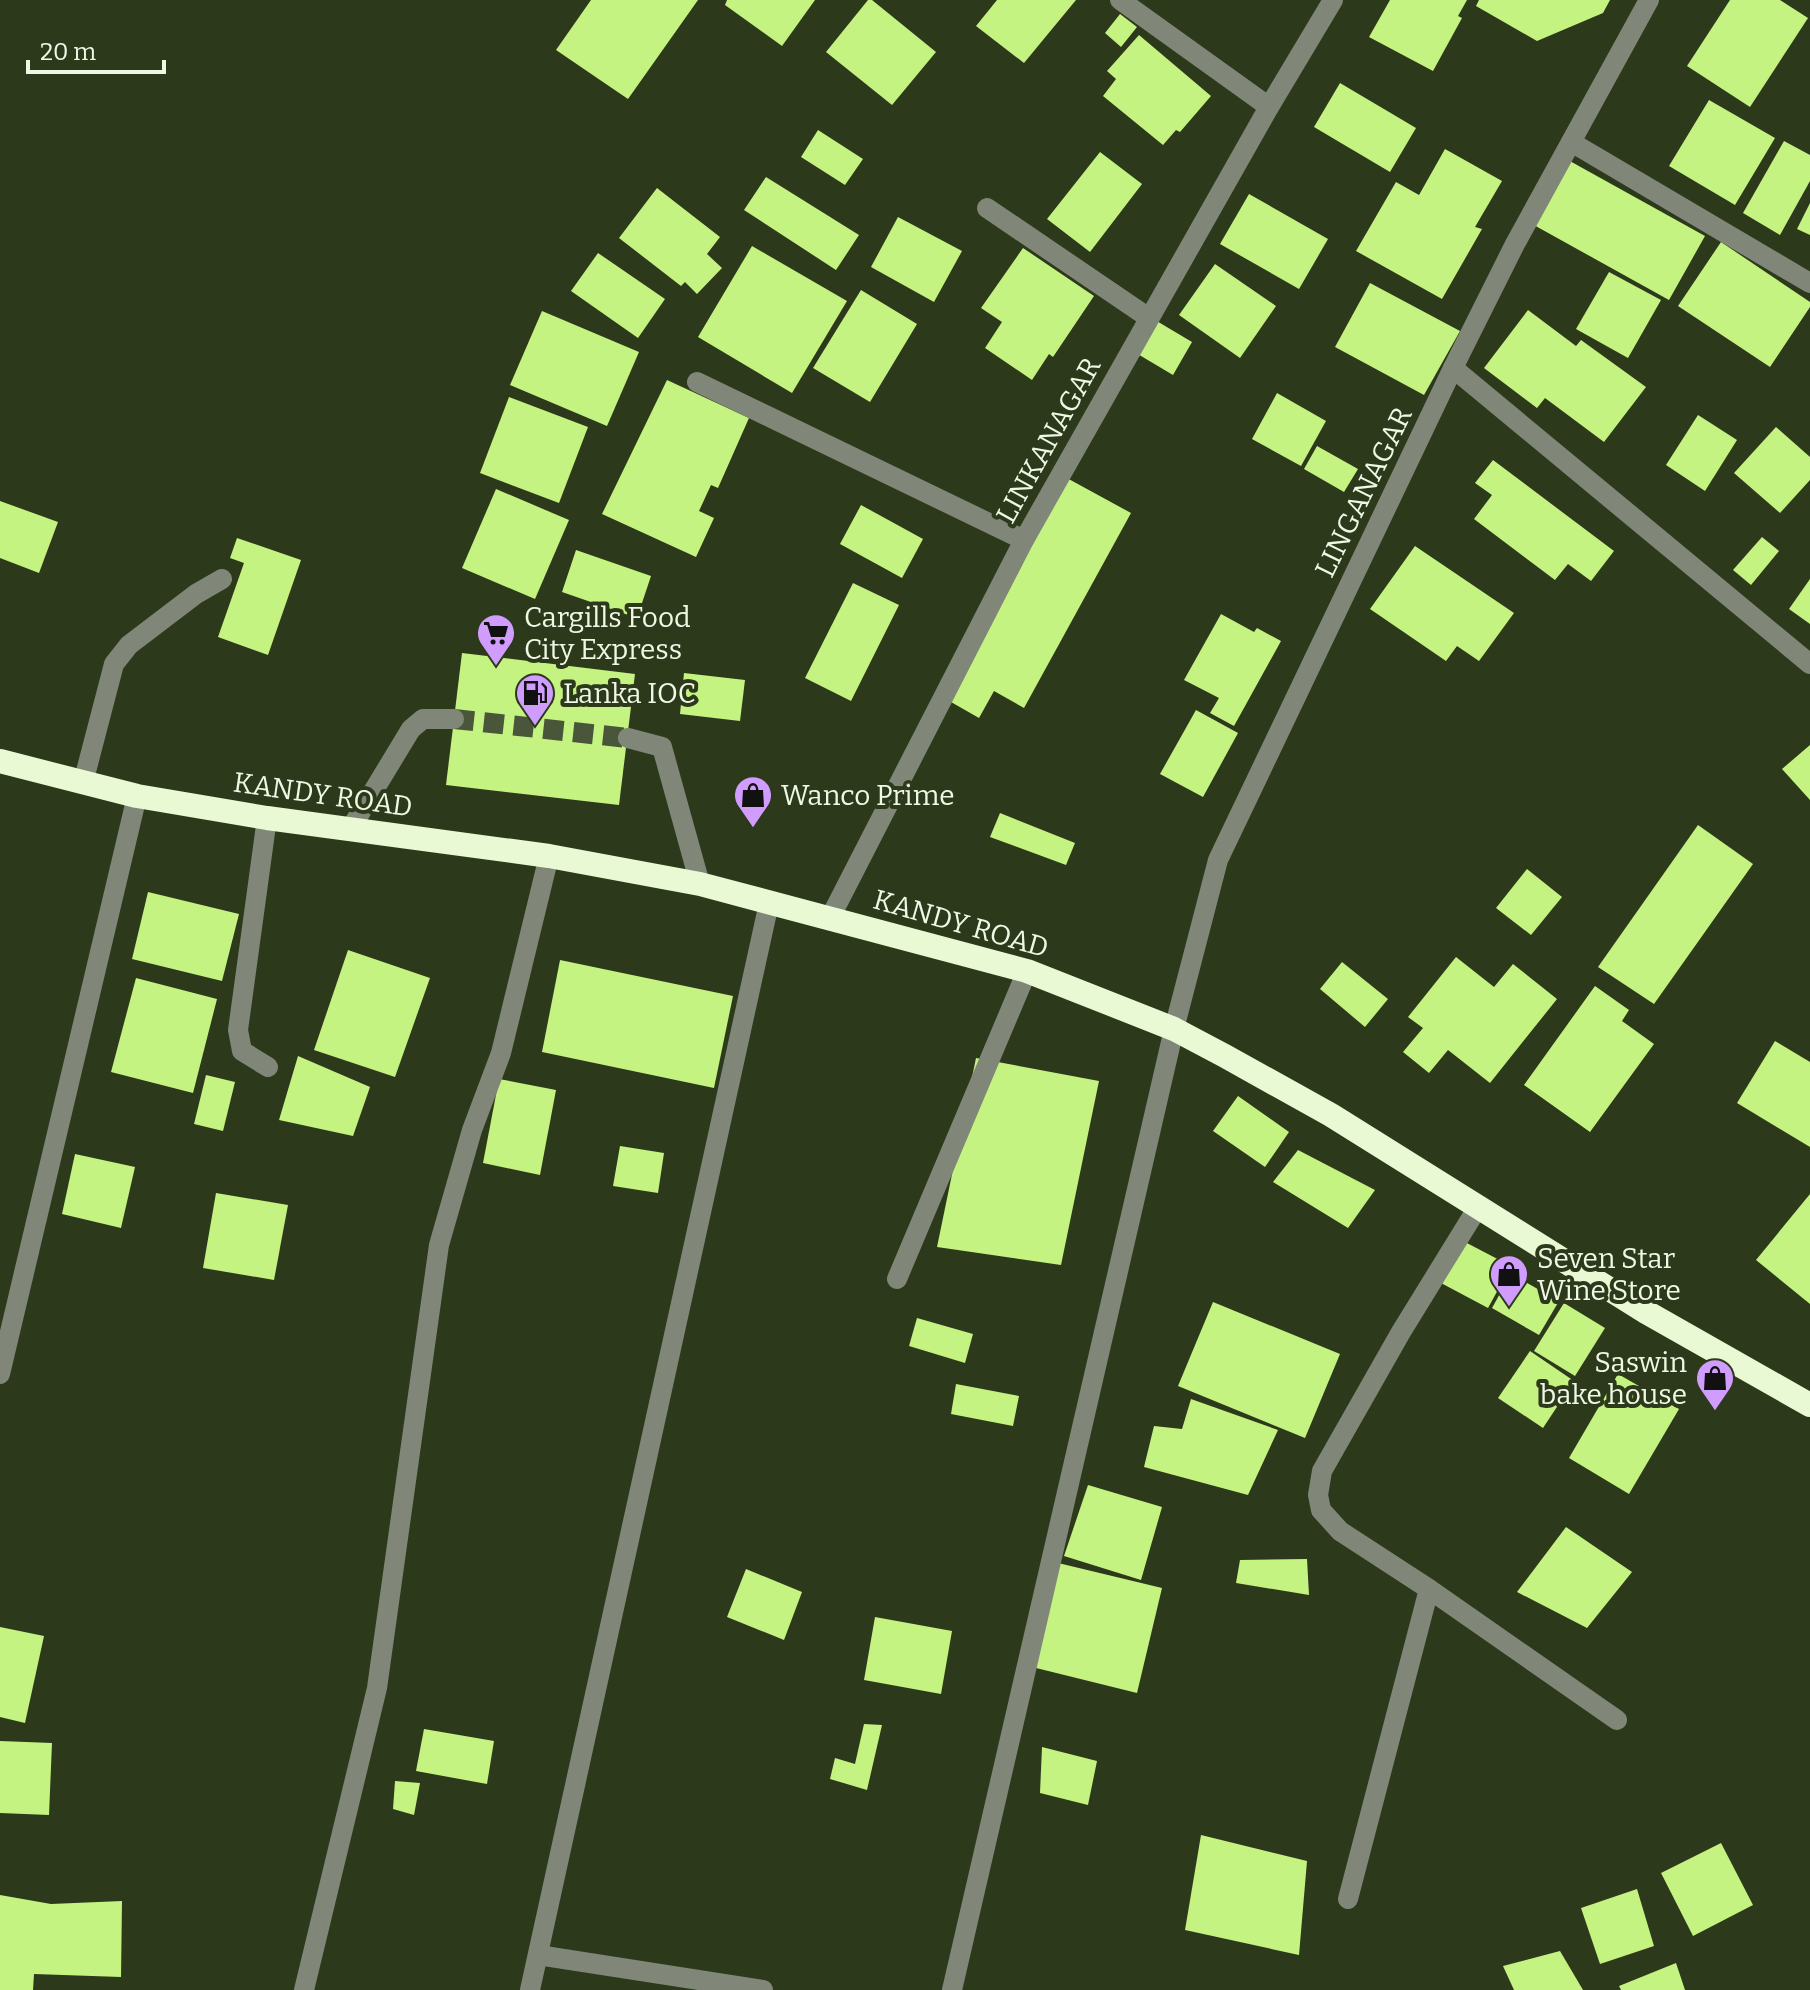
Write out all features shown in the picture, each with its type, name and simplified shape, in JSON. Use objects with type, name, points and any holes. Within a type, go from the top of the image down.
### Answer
[{"type":"highway","name":"KANDY ROAD","points":[[0,761],[137,796],[267,818],[549,856],[700,884],[1027,971],[1174,1029],[1331,1115],[1646,1312],[1810,1405]]},
{"type":"street","points":[[1120,0],[1269,107]]},
{"type":"street","name":"LINKANAGAR","points":[[830,918],[1024,540],[1269,107],[1333,0]]},
{"type":"street","name":"LINGANAGAR","points":[[952,1990],[1174,1029],[1218,860],[1515,244],[1649,0]]},
{"type":"street","points":[[1571,142],[1810,283]]},
{"type":"street","points":[[987,208],[1149,318]]},
{"type":"street","points":[[1453,368],[1810,664]]},
{"type":"street","points":[[697,382],[1024,540]]},
{"type":"street","points":[[83,783],[114,664],[129,645],[196,594],[222,579]]},
{"type":"street","points":[[351,828],[411,729],[423,719],[454,719]]},
{"type":"street","points":[[628,738],[662,747],[700,884]]},
{"type":"street","points":[[0,1374],[137,796]]},
{"type":"street","points":[[267,818],[238,1030],[242,1051],[268,1067]]},
{"type":"street","points":[[304,1990],[377,1688],[439,1245],[472,1130],[501,1053],[549,856]]},
{"type":"street","points":[[530,1990],[769,903]]},
{"type":"street","points":[[897,1279],[1027,971]]},
{"type":"street","points":[[1478,1207],[1401,1332],[1322,1471],[1318,1495],[1321,1510],[1340,1531],[1617,1720]]},
{"type":"street","points":[[1348,1899],[1429,1589]]},
{"type":"street","points":[[538,1955],[763,1990]]},
{"type":"building","points":[[591,0],[698,0],[628,99],[556,50]]},
{"type":"building","points":[[727,0],[815,0],[782,46],[725,5]]},
{"type":"building","points":[[868,0],[872,0],[936,52],[892,105],[826,52]]},
{"type":"building","points":[[997,0],[1076,0],[1024,63],[976,26]]},
{"type":"building","points":[[1390,0],[1467,0],[1458,16],[1462,18],[1433,71],[1369,37]]},
{"type":"building","points":[[1479,0],[1610,0],[1603,13],[1537,41],[1476,6]]},
{"type":"building","points":[[1730,0],[1780,0],[1808,18],[1750,107],[1687,66]]},
{"type":"building","points":[[1120,14],[1137,27],[1121,47],[1105,33]]},
{"type":"building","points":[[1139,35],[1211,96],[1180,132],[1176,130],[1163,145],[1103,96],[1116,79],[1107,71]]},
{"type":"building","points":[[1340,83],[1416,128],[1390,172],[1314,127]]},
{"type":"building","points":[[1709,100],[1775,138],[1735,205],[1669,166]]},
{"type":"building","points":[[818,130],[863,159],[845,185],[801,157]]},
{"type":"building","points":[[1784,141],[1810,155],[1810,181],[1780,235],[1743,213]]},
{"type":"building","points":[[1445,149],[1502,181],[1475,227],[1482,229],[1442,299],[1356,251],[1396,182],[1419,195]]},
{"type":"building","points":[[1100,152],[1142,184],[1090,252],[1047,219]]},
{"type":"building","points":[[1568,160],[1705,236],[1669,300],[1532,224]]},
{"type":"building","points":[[766,177],[859,235],[836,270],[744,210]]},
{"type":"building","points":[[657,188],[720,237],[707,254],[722,268],[697,294],[685,282],[681,286],[619,238]]},
{"type":"building","points":[[1249,194],[1328,239],[1299,289],[1220,244]]},
{"type":"building","points":[[1810,203],[1810,235],[1797,229]]},
{"type":"building","points":[[898,217],[962,251],[934,302],[871,267]]},
{"type":"building","points":[[1721,242],[1810,302],[1810,307],[1770,367],[1678,306]]},
{"type":"building","points":[[752,246],[847,301],[792,393],[698,337]]},
{"type":"building","points":[[1023,248],[1094,296],[1053,357],[1049,354],[1032,380],[985,348],[1002,322],[981,308]]},
{"type":"building","points":[[598,253],[665,299],[638,338],[571,291]]},
{"type":"building","points":[[1215,264],[1276,306],[1240,358],[1179,315]]},
{"type":"building","points":[[1609,272],[1661,300],[1628,358],[1576,329]]},
{"type":"building","points":[[1370,283],[1460,331],[1424,395],[1335,347]]},
{"type":"building","points":[[861,290],[917,324],[870,402],[813,368]]},
{"type":"building","points":[[1528,310],[1576,346],[1581,340],[1646,387],[1604,442],[1545,398],[1537,408],[1484,368]]},
{"type":"building","points":[[542,311],[639,352],[607,426],[510,385]]},
{"type":"building","points":[[1155,320],[1192,342],[1173,375],[1136,353]]},
{"type":"building","points":[[667,380],[749,418],[718,488],[711,485],[699,511],[714,518],[696,557],[602,514]]},
{"type":"building","points":[[1277,393],[1326,421],[1301,466],[1252,439]]},
{"type":"building","points":[[509,397],[588,427],[559,503],[480,473]]},
{"type":"building","points":[[1698,415],[1737,440],[1705,491],[1666,465]]},
{"type":"building","points":[[1776,427],[1810,457],[1810,480],[1780,513],[1734,473]]},
{"type":"building","points":[[1317,446],[1358,469],[1344,492],[1304,469]]},
{"type":"building","points":[[1493,460],[1614,551],[1591,581],[1568,564],[1555,580],[1474,519],[1492,495],[1475,483]]},
{"type":"building","points":[[1065,477],[1131,513],[1024,708],[994,691],[979,718],[951,702]]},
{"type":"building","points":[[496,489],[569,520],[535,599],[462,568]]},
{"type":"building","points":[[0,501],[58,522],[39,573],[0,558]]},
{"type":"building","points":[[861,505],[923,539],[902,578],[840,544]]},
{"type":"building","points":[[1762,537],[1779,551],[1751,585],[1733,570]]},
{"type":"building","points":[[237,538],[301,560],[268,655],[218,637],[244,563],[230,558]]},
{"type":"building","points":[[1415,546],[1514,613],[1479,661],[1457,646],[1446,661],[1370,609]]},
{"type":"building","points":[[576,550],[651,576],[637,618],[562,592]]},
{"type":"building","points":[[1810,579],[1810,624],[1789,609]]},
{"type":"building","points":[[853,583],[899,605],[851,701],[805,678]]},
{"type":"building","points":[[1221,614],[1254,632],[1257,628],[1281,641],[1234,726],[1210,713],[1219,698],[1184,680]]},
{"type":"building","points":[[462,653],[635,674],[619,805],[446,785]]},
{"type":"building","points":[[684,673],[745,680],[740,721],[680,714]]},
{"type":"building","points":[[1196,710],[1238,733],[1203,797],[1160,774]]},
{"type":"building","points":[[1810,745],[1810,800],[1782,769]]},
{"type":"building","points":[[1000,813],[1075,843],[1066,865],[990,837]]},
{"type":"building","points":[[1698,825],[1753,864],[1654,1004],[1598,967]]},
{"type":"building","points":[[1527,869],[1562,897],[1531,935],[1496,908]]},
{"type":"building","points":[[148,892],[239,914],[222,981],[132,959]]},
{"type":"building","points":[[348,950],[430,978],[395,1077],[314,1050]]},
{"type":"building","points":[[1456,957],[1494,987],[1513,964],[1557,999],[1490,1083],[1448,1050],[1429,1073],[1403,1052],[1423,1028],[1408,1017]]},
{"type":"building","points":[[560,960],[733,996],[714,1088],[542,1052]]},
{"type":"building","points":[[1342,962],[1388,999],[1365,1027],[1320,989]]},
{"type":"building","points":[[136,978],[217,999],[193,1093],[111,1072]]},
{"type":"building","points":[[1595,986],[1629,1010],[1622,1021],[1654,1044],[1590,1132],[1524,1085]]},
{"type":"building","points":[[1775,1041],[1810,1062],[1810,1147],[1737,1103]]},
{"type":"building","points":[[298,1056],[370,1087],[353,1136],[279,1120]]},
{"type":"building","points":[[976,1058],[1099,1081],[1061,1265],[937,1247]]},
{"type":"building","points":[[206,1075],[235,1082],[223,1131],[194,1124]]},
{"type":"building","points":[[499,1079],[556,1090],[540,1175],[483,1163]]},
{"type":"building","points":[[1238,1096],[1289,1132],[1265,1167],[1213,1131]]},
{"type":"building","points":[[620,1146],[664,1153],[658,1193],[613,1186]]},
{"type":"building","points":[[1298,1150],[1375,1190],[1348,1228],[1273,1182]]},
{"type":"building","points":[[75,1154],[135,1167],[121,1228],[62,1214]]},
{"type":"building","points":[[216,1193],[288,1205],[274,1280],[203,1268]]},
{"type":"building","points":[[1810,1194],[1810,1304],[1756,1260]]},
{"type":"building","points":[[1463,1241],[1511,1266],[1488,1308],[1441,1283]]},
{"type":"building","points":[[1511,1274],[1559,1301],[1539,1335],[1492,1308]]},
{"type":"building","points":[[1213,1302],[1340,1354],[1305,1438],[1178,1386]]},
{"type":"building","points":[[1564,1303],[1605,1328],[1575,1376],[1534,1351]]},
{"type":"building","points":[[917,1318],[973,1334],[965,1363],[909,1346]]},
{"type":"building","points":[[1530,1351],[1574,1381],[1543,1428],[1498,1398]]},
{"type":"building","points":[[1618,1374],[1679,1409],[1629,1494],[1569,1458]]},
{"type":"building","points":[[956,1384],[1019,1396],[1013,1426],[951,1414]]},
{"type":"building","points":[[1191,1399],[1278,1430],[1248,1495],[1144,1467],[1154,1426],[1182,1429]]},
{"type":"building","points":[[1088,1485],[1162,1507],[1141,1580],[1064,1556]]},
{"type":"building","points":[[1566,1527],[1632,1572],[1587,1628],[1517,1592]]},
{"type":"building","points":[[1307,1559],[1309,1595],[1236,1583],[1240,1560]]},
{"type":"building","points":[[1054,1562],[1162,1588],[1137,1693],[1028,1666]]},
{"type":"building","points":[[746,1569],[802,1592],[784,1640],[727,1617]]},
{"type":"building","points":[[875,1617],[952,1631],[941,1694],[864,1680]]},
{"type":"building","points":[[0,1627],[44,1636],[25,1723],[0,1717]]},
{"type":"building","points":[[864,1724],[882,1725],[867,1790],[830,1779],[835,1758],[855,1764]]},
{"type":"building","points":[[424,1729],[494,1741],[487,1784],[416,1771]]},
{"type":"building","points":[[0,1741],[52,1743],[49,1815],[0,1813]]},
{"type":"building","points":[[1042,1747],[1097,1761],[1088,1805],[1040,1793]]},
{"type":"building","points":[[395,1781],[420,1783],[414,1815],[393,1809]]},
{"type":"building","points":[[1201,1835],[1307,1861],[1299,1955],[1185,1930]]},
{"type":"building","points":[[1721,1843],[1753,1905],[1693,1936],[1661,1873]]},
{"type":"building","points":[[1637,1889],[1654,1946],[1600,1964],[1581,1908]]},
{"type":"building","points":[[0,1895],[51,1904],[122,1901],[121,1977],[34,1974],[33,1990],[0,1990]]},
{"type":"building","points":[[1560,1951],[1583,1990],[1514,1990],[1503,1966]]},
{"type":"building","points":[[1676,1963],[1685,1990],[1621,1990],[1619,1986]]},
{"type":"tunnel","points":[[454,719],[628,738]]},
{"type":"place","name":"Cargills Food City Express","points":[[496,667]]},
{"type":"place","name":"Lanka IOC","points":[[535,727]]},
{"type":"place","name":"Wanco Prime","points":[[753,829]]},
{"type":"place","name":"Seven Star Wine Store","points":[[1509,1308]]},
{"type":"place","name":"Saswin bake house","points":[[1715,1412]]}]
